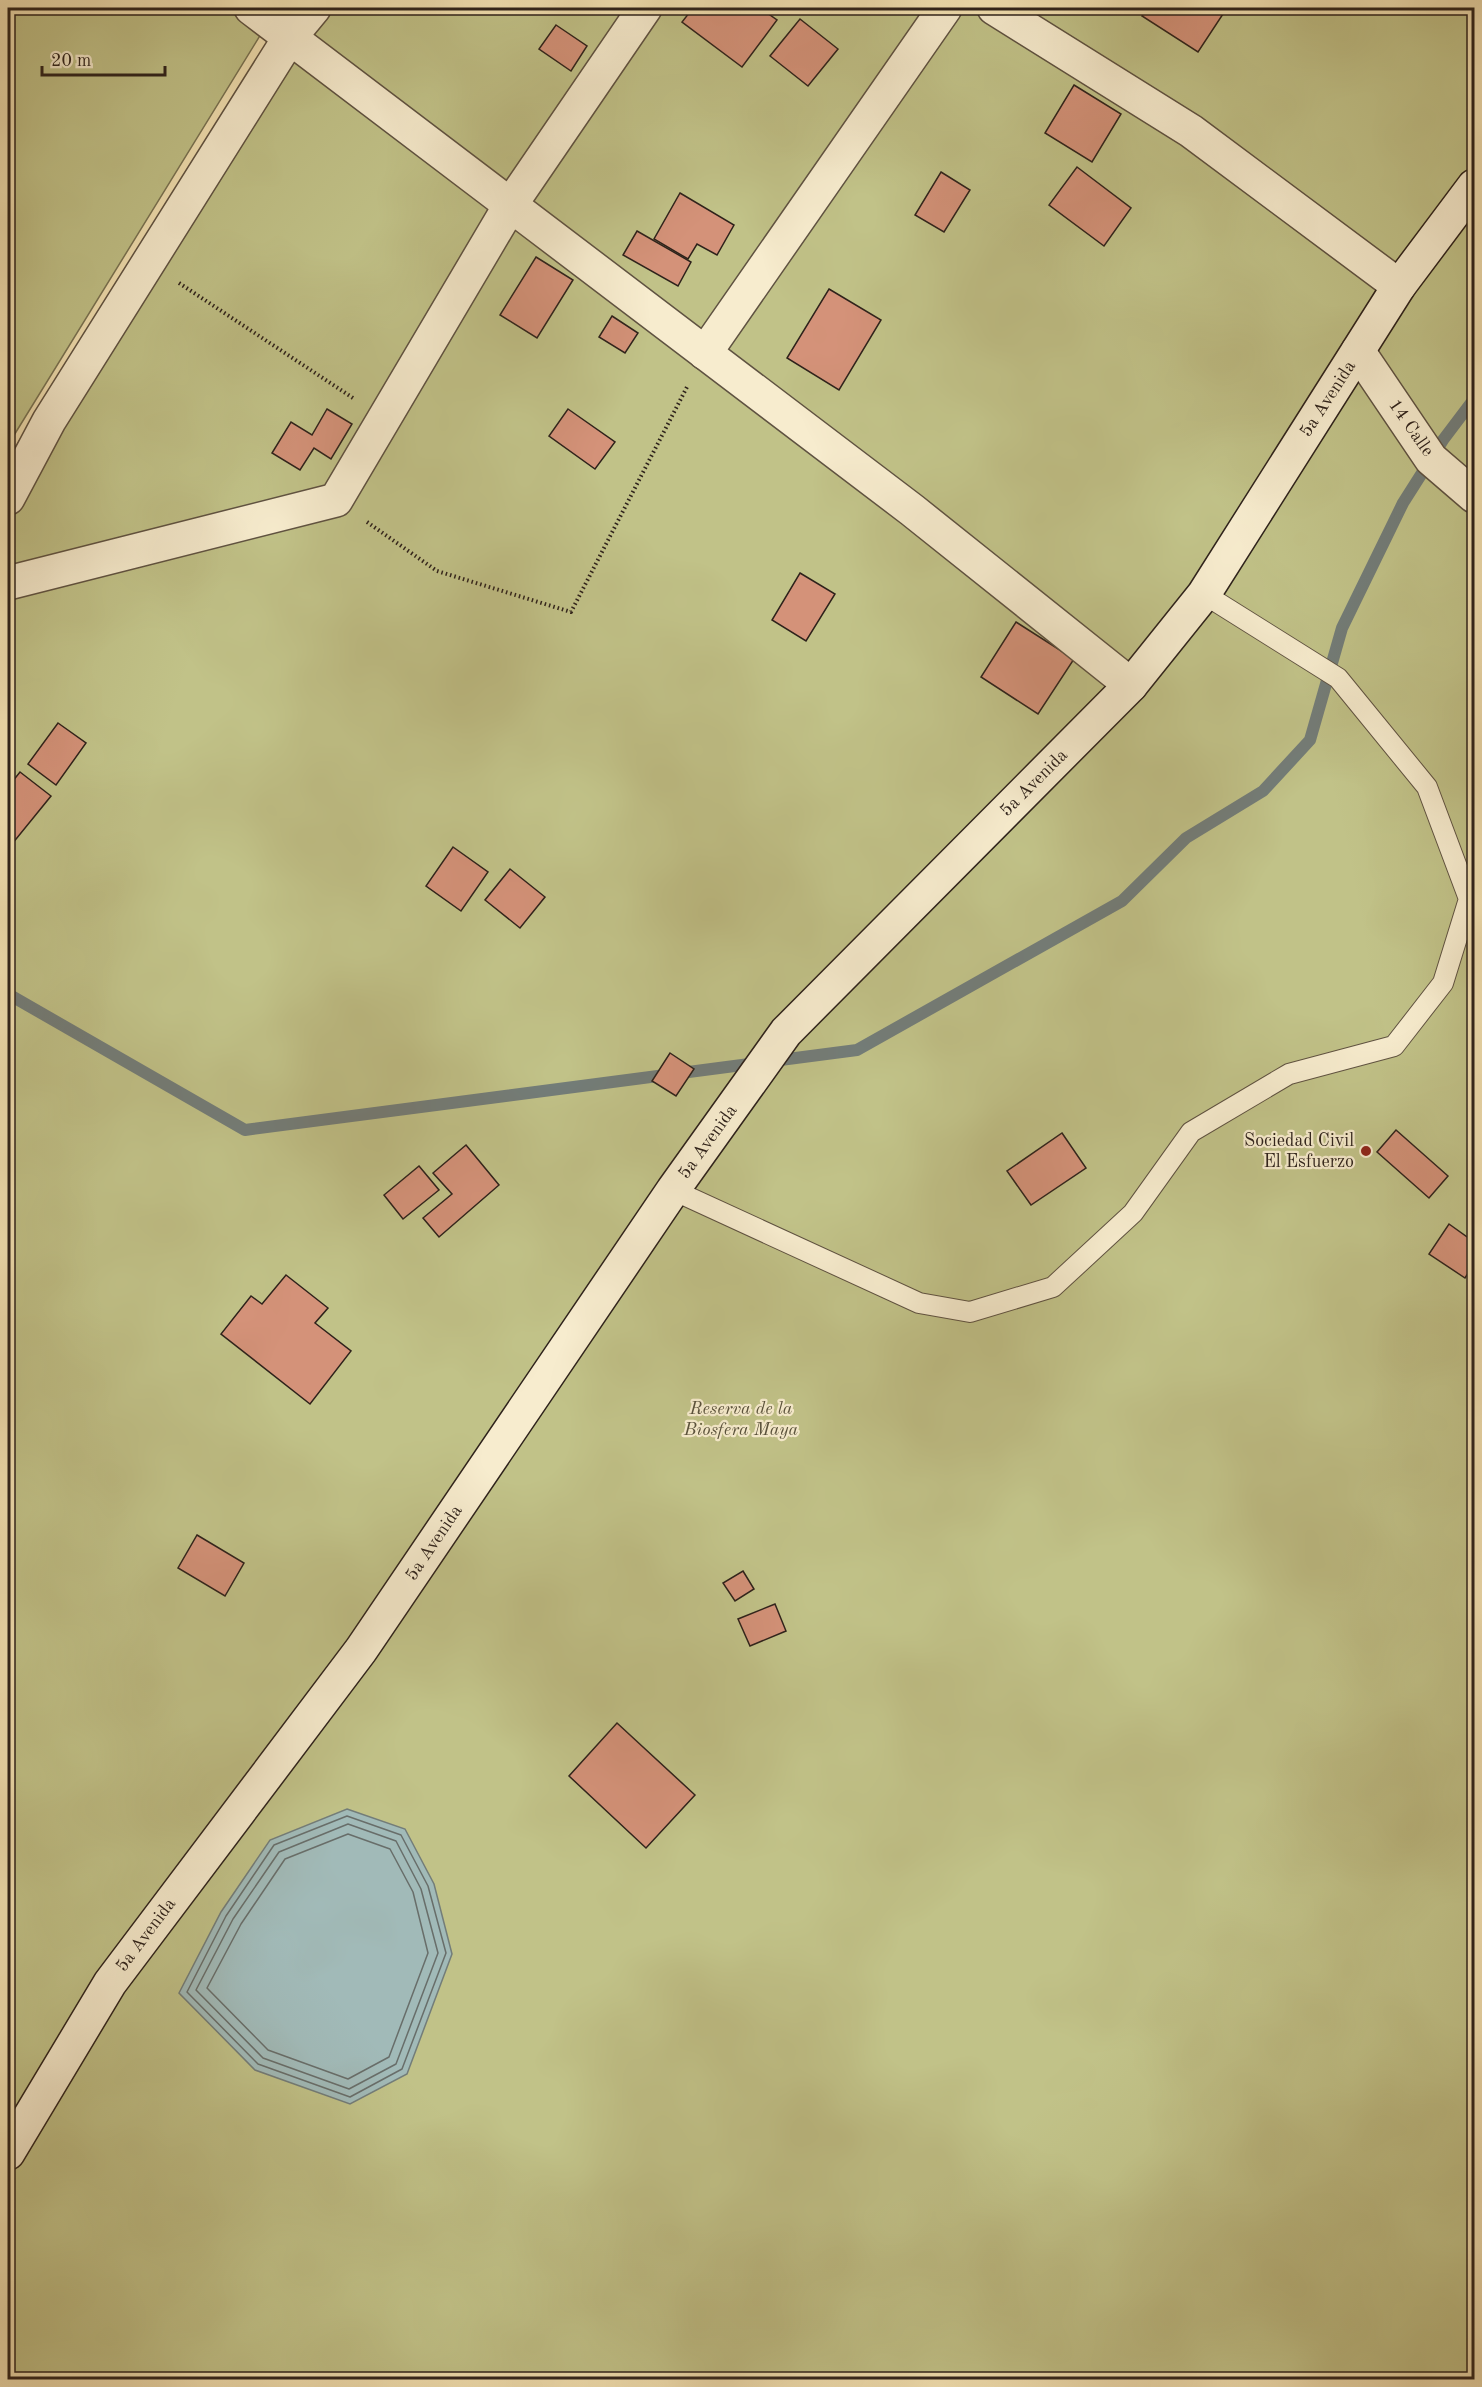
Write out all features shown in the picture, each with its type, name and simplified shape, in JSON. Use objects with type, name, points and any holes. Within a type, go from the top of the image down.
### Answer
[{"type":"street","points":[[250,8],[512,204],[912,510],[1131,685]]},
{"type":"street","points":[[8,498],[50,421],[148,263],[290,37],[314,8]]},
{"type":"street","points":[[8,583],[336,500],[512,204],[645,8]]},
{"type":"street","points":[[705,353],[945,8]]},
{"type":"street","points":[[994,8],[1191,131],[1399,286]]},
{"type":"street","name":"5a Avenida","points":[[8,2153],[110,1983],[361,1650],[674,1190],[786,1032],[1131,685],[1204,594],[1399,286],[1474,186]]},
{"type":"street","name":"14 Calle","points":[[1358,351],[1431,459],[1474,496]]},
{"type":"lane","points":[[674,1190],[919,1303],[970,1312],[1053,1287],[1133,1213],[1191,1132],[1289,1074],[1394,1046],[1443,983],[1469,899],[1427,787],[1338,678],[1204,594]]},
{"type":"path","points":[[148,263],[384,418]]},
{"type":"path","points":[[336,500],[436,571],[571,612],[705,353]]},
{"type":"green space","points":[[8,8],[277,8],[8,445]]},
{"type":"green space","name":"Reserva de la Biosfera Maya","points":[[290,8],[1474,8],[1474,2379],[8,2379],[8,459]]},
{"type":"water","points":[[347,1809],[405,1829],[434,1884],[452,1954],[407,2074],[350,2104],[255,2070],[179,1993],[221,1912],[270,1840]]},
{"type":"building","points":[[693,8],[760,8],[777,20],[742,67],[682,22]]},
{"type":"building","points":[[1147,8],[1212,8],[1223,14],[1198,52],[1142,16]]},
{"type":"building","points":[[800,19],[838,49],[808,86],[770,56]]},
{"type":"building","points":[[556,25],[587,46],[571,71],[539,49]]},
{"type":"building","points":[[1074,85],[1121,114],[1092,162],[1045,133]]},
{"type":"building","points":[[1077,167],[1131,208],[1104,246],[1049,205]]},
{"type":"building","points":[[941,172],[970,190],[944,232],[915,215]]},
{"type":"building","points":[[680,193],[734,225],[717,255],[697,244],[688,259],[654,239]]},
{"type":"building","points":[[637,231],[691,262],[678,286],[623,255]]},
{"type":"building","points":[[536,257],[573,280],[537,338],[500,315]]},
{"type":"building","points":[[829,289],[881,320],[839,390],[787,358]]},
{"type":"building","points":[[612,316],[638,333],[625,353],[599,337]]},
{"type":"building","points":[[327,409],[352,424],[331,459],[314,448],[300,470],[272,453],[291,422],[312,435]]},
{"type":"building","points":[[568,409],[615,442],[595,469],[549,436]]},
{"type":"building","points":[[800,573],[835,594],[806,641],[772,620]]},
{"type":"building","points":[[1016,622],[1074,659],[1038,714],[981,677]]},
{"type":"building","points":[[58,723],[86,743],[56,785],[28,764]]},
{"type":"building","points":[[20,772],[51,796],[8,849],[8,787]]},
{"type":"building","points":[[453,847],[488,872],[461,911],[426,886]]},
{"type":"building","points":[[510,869],[545,897],[520,928],[485,900]]},
{"type":"building","points":[[8,878],[14,882],[8,893]]},
{"type":"building","points":[[670,1053],[694,1069],[676,1096],[652,1081]]},
{"type":"building","points":[[1396,1130],[1448,1176],[1429,1198],[1377,1152]]},
{"type":"building","points":[[1062,1133],[1086,1168],[1031,1205],[1007,1171]]},
{"type":"building","points":[[466,1145],[499,1185],[439,1237],[423,1218],[452,1194],[433,1173]]},
{"type":"building","points":[[419,1166],[439,1190],[403,1219],[384,1195]]},
{"type":"building","points":[[1449,1224],[1474,1242],[1474,1264],[1465,1278],[1429,1254]]},
{"type":"building","points":[[286,1275],[328,1308],[315,1323],[351,1351],[310,1404],[221,1334],[251,1296],[262,1304]]},
{"type":"building","points":[[197,1535],[244,1563],[225,1596],[178,1568]]},
{"type":"building","points":[[743,1571],[754,1589],[735,1601],[723,1583]]},
{"type":"building","points":[[775,1604],[786,1631],[750,1646],[738,1619]]},
{"type":"building","points":[[617,1723],[695,1795],[646,1848],[569,1776]]},
{"type":"waterway","points":[[8,994],[245,1130],[857,1050],[1122,901],[1186,838],[1263,791],[1310,740],[1342,628],[1403,503],[1443,440],[1474,399]]},
{"type":"place","name":"Sociedad Civil El Esfuerzo","points":[[1366,1151]]}]
